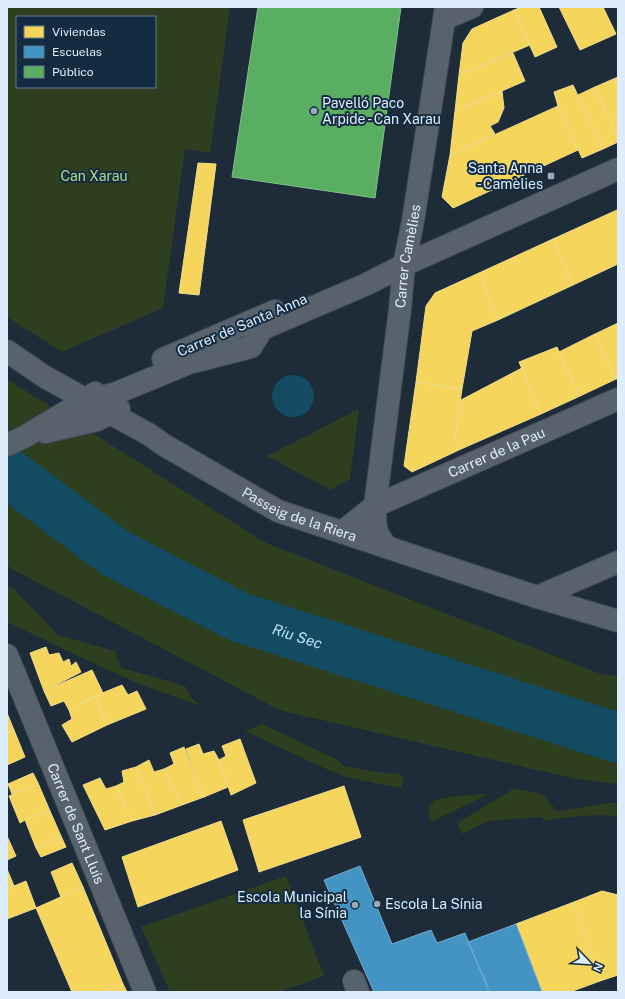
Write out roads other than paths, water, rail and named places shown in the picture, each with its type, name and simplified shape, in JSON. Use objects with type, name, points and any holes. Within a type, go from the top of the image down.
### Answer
[{"type":"street","points":[[445,13],[472,7]]},
{"type":"street","name":"Carrer Camèlies","points":[[387,547],[379,538],[375,525],[375,506],[400,309],[404,265],[413,221],[445,13]]},
{"type":"street","name":"Carrer de Santa Anna","points":[[86,400],[114,394],[190,363],[251,347],[262,329],[367,284],[404,265],[618,169]]},
{"type":"street","name":"Carrer de Santa Anna","points":[[16,441],[97,420],[251,347],[314,319],[373,296],[404,265]]},
{"type":"street","name":"Carrer de Santa Anna","points":[[16,441],[86,400],[103,386],[353,277],[368,271],[404,265]]},
{"type":"street","name":"Passeig de la Riera","points":[[7,351],[46,377],[278,511],[537,597],[618,621]]},
{"type":"street","name":"Carrer de la Pau","points":[[375,506],[618,399]]},
{"type":"street","points":[[342,532],[375,506]]},
{"type":"street","points":[[537,597],[618,562]]},
{"type":"street","name":"Carrer de Sant Lluís","points":[[7,655],[145,992]]},
{"type":"water","points":[[289,375],[297,375],[305,378],[311,384],[314,396],[311,408],[305,414],[297,417],[289,417],[281,414],[275,408],[272,400],[272,392],[275,384],[281,378]]},
{"type":"waterway","name":"Riu Sec","points":[[7,472],[115,553],[239,617],[618,738]]},
{"type":"place","name":"Pavelló Paco Arpide - Can Xarau","points":[[314,111]]},
{"type":"place","name":"Santa Anna - Camèlies","points":[[551,176]]},
{"type":"place","name":"Escola La Sínia","points":[[377,904]]},
{"type":"place","name":"Escola Municipal la Sínia","points":[[355,905]]},
{"type":"park label","name":"Can Xarau","points":[[94,176]]}]
